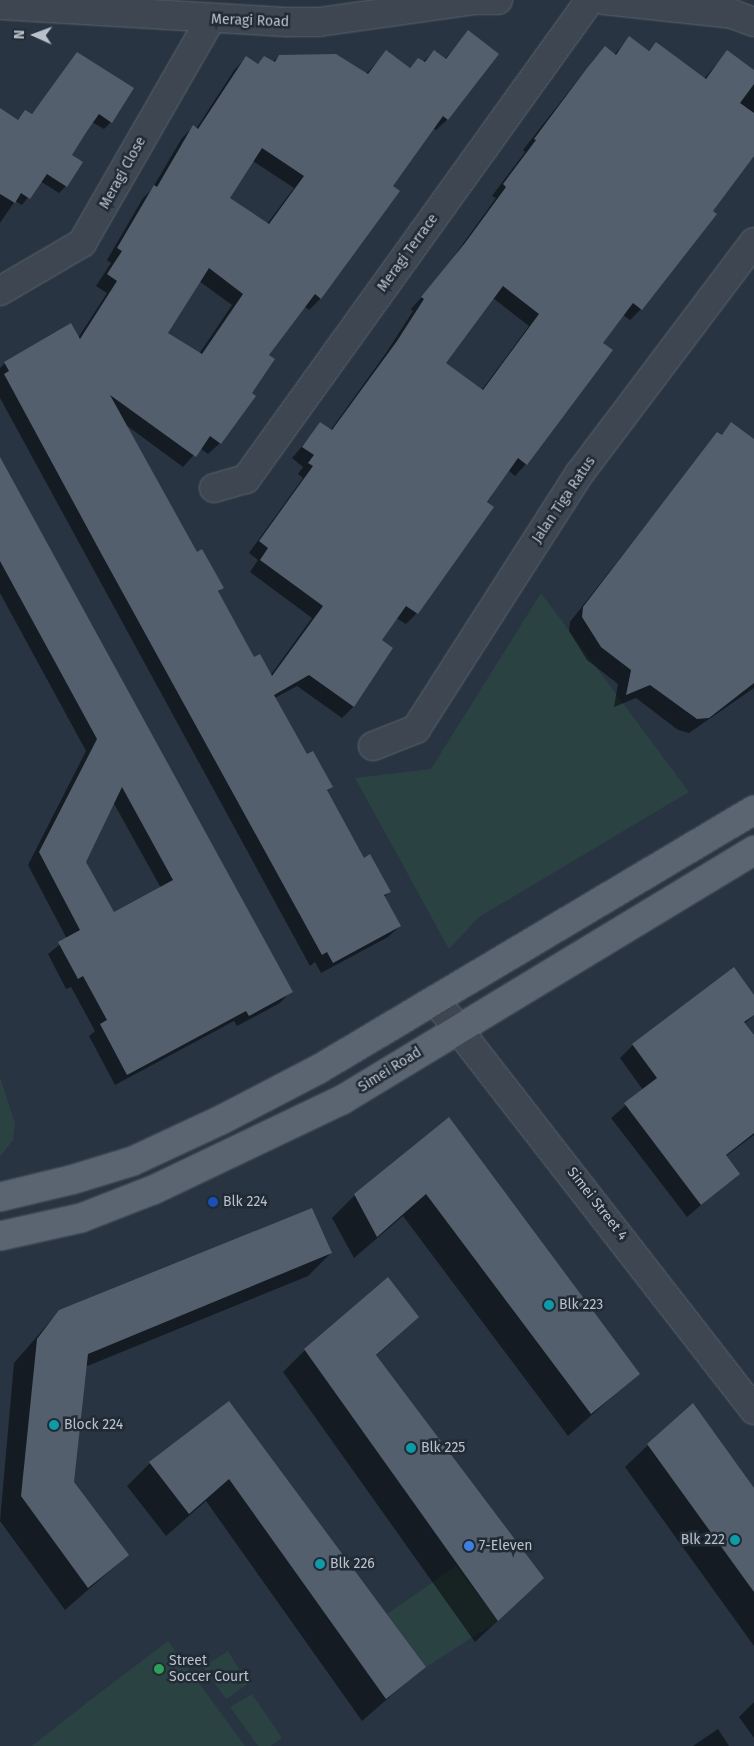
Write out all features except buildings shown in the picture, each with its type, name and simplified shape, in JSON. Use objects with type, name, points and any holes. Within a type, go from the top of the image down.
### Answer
[{"type":"main road","points":[[0,1197],[71,1180],[133,1161],[319,1069],[754,810]]},
{"type":"main road","name":"Simei Road","points":[[0,1236],[80,1218],[229,1156],[342,1100],[754,850]]},
{"type":"street","name":"Meragi Road","points":[[0,5],[210,20],[319,22],[474,0],[498,0]]},
{"type":"street","name":"Meragi Terrace","points":[[214,488],[246,479],[590,0]]},
{"type":"street","points":[[604,0],[732,14],[754,22]]},
{"type":"street","name":"Meragi Close","points":[[0,291],[82,243],[210,20]]},
{"type":"street","name":"Jalan Tiga Ratus","points":[[373,746],[416,729],[580,473],[754,242]]},
{"type":"street","name":"Simei Street 4","points":[[436,1001],[459,1028],[754,1410]]},
{"type":"green space","points":[[541,593],[689,792],[479,917],[449,949],[355,778],[431,769]]},
{"type":"green space","points":[[0,1077],[15,1123],[13,1140],[0,1157]]},
{"type":"green space","points":[[456,1566],[498,1621],[426,1667],[387,1614]]},
{"type":"green space","name":"Street Soccer Court","points":[[168,1641],[245,1746],[32,1746],[93,1698]]},
{"type":"green space","points":[[228,1651],[248,1684],[226,1699],[203,1667]]},
{"type":"green space","points":[[252,1694],[282,1738],[271,1746],[258,1746],[230,1707]]},
{"type":"place","name":"Blk 224","points":[[213,1202]]},
{"type":"place","name":"Blk 223","points":[[549,1305]]},
{"type":"place","name":"Block 224","points":[[54,1425]]},
{"type":"place","name":"Blk 225","points":[[411,1448]]},
{"type":"place","name":"Blk 222","points":[[735,1540]]},
{"type":"place","name":"7-Eleven","points":[[469,1546]]},
{"type":"place","name":"Blk 226","points":[[320,1564]]},
{"type":"place","name":"Street Soccer Court","points":[[159,1669]]}]
